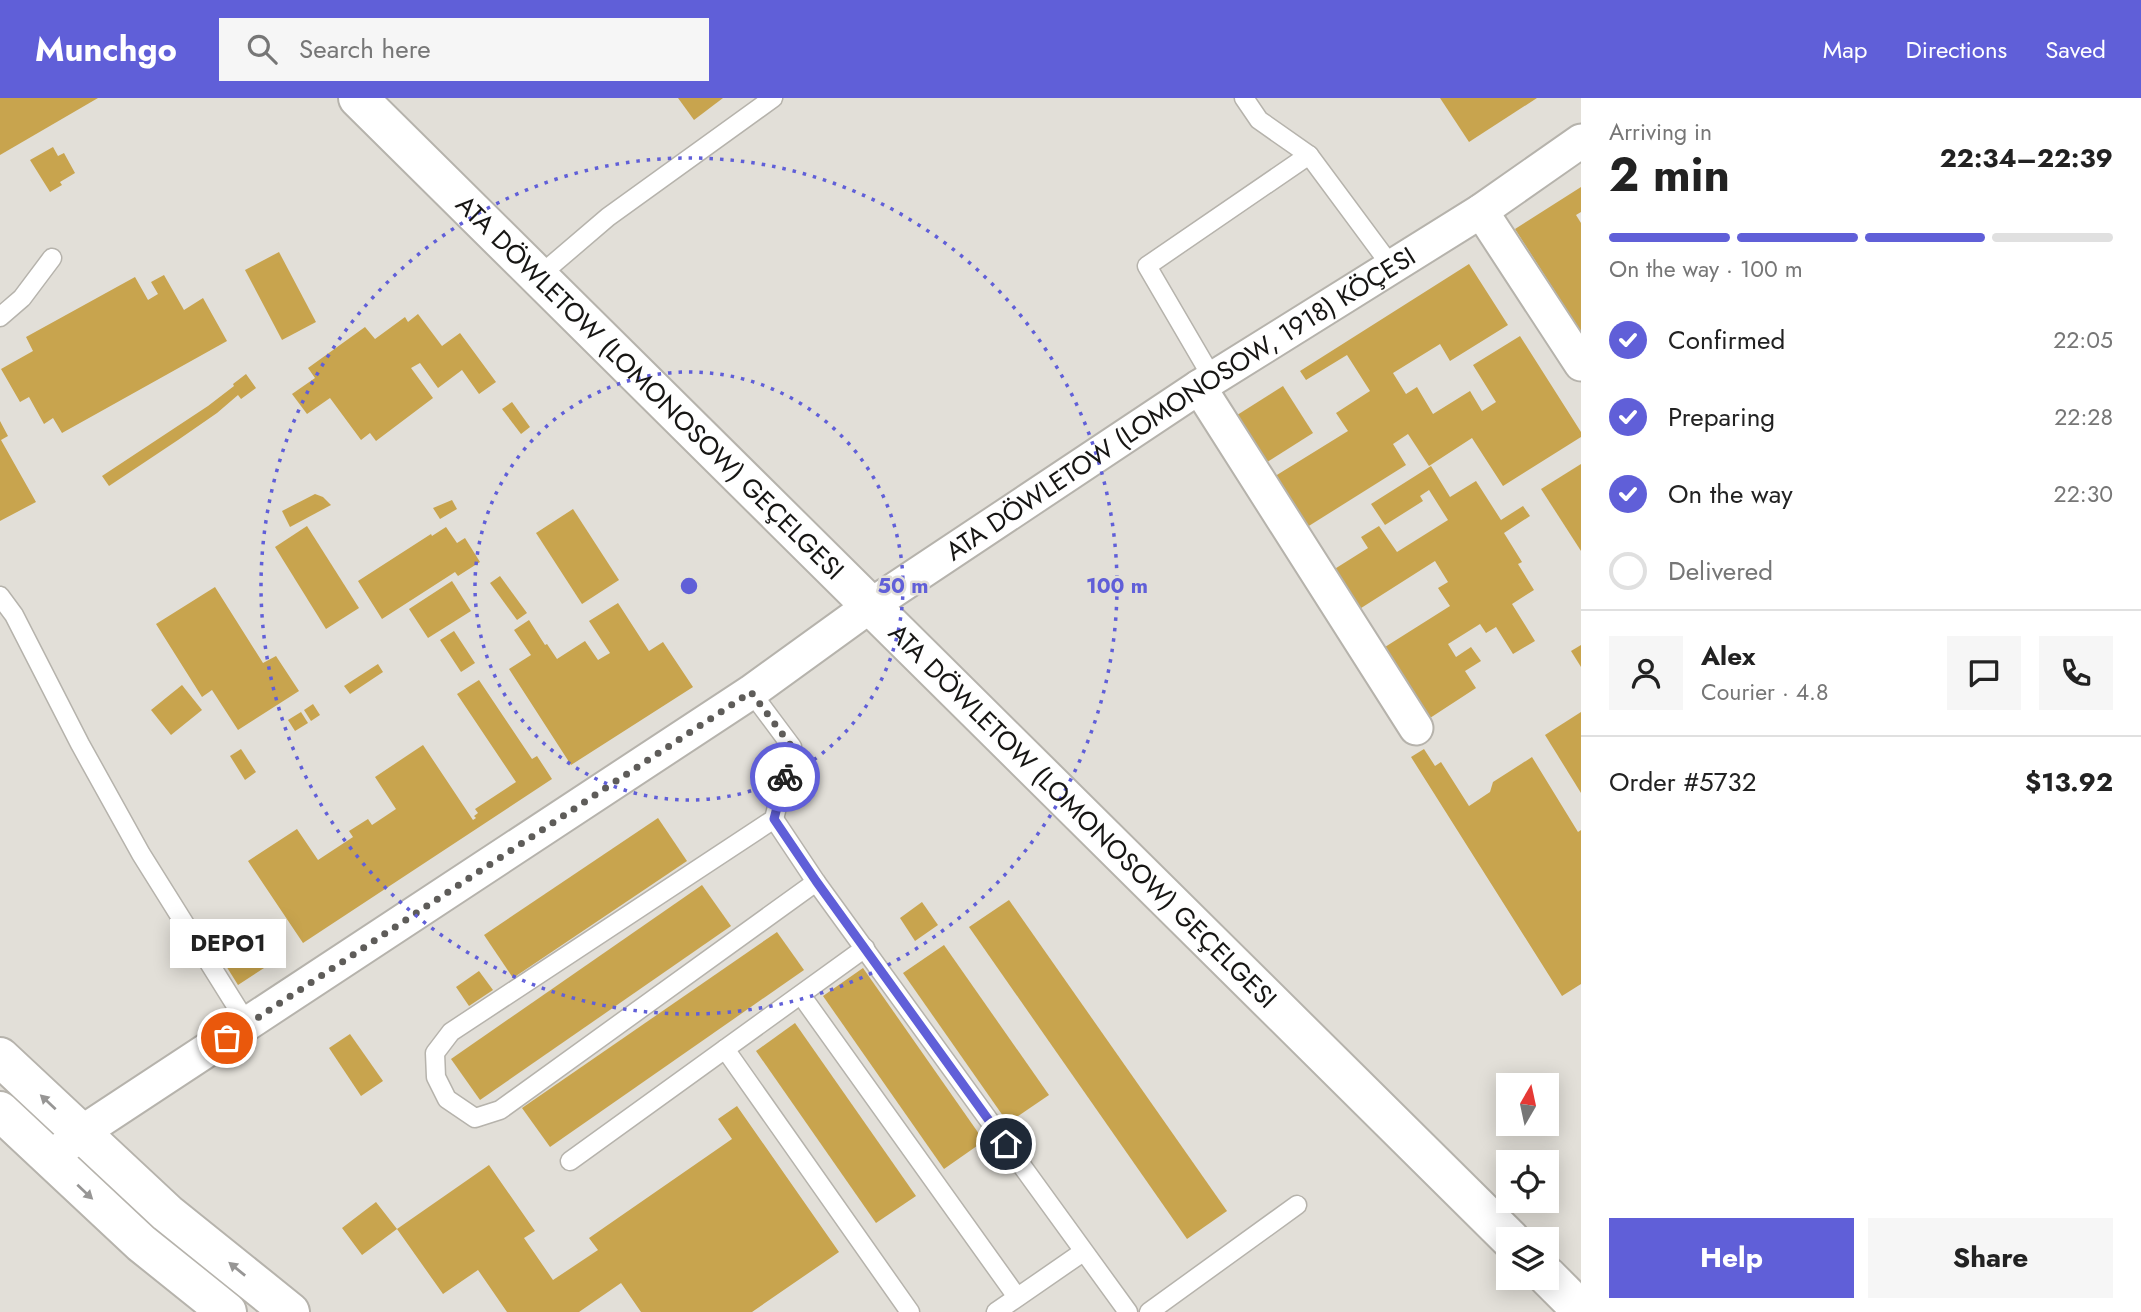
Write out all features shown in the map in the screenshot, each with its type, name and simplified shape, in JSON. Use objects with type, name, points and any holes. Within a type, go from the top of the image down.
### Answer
[{"type":"street","name":"ATA DÖWLETOW (LOMONOSOW) GEÇELGESI","points":[[358,98],[1498,1227]]},
{"type":"street","name":"ATA DÖWLETOW (LOMONOSOW, 1918) KÖÇESI","points":[[50,1159],[81,1133],[751,692],[870,606],[1206,383],[1481,211],[1581,141]]},
{"type":"street","points":[[1481,211],[1581,364]]},
{"type":"street","points":[[1206,383],[1416,727]]},
{"type":"street","points":[[0,1057],[167,1213],[290,1312]]},
{"type":"street","points":[[0,1111],[141,1243],[227,1312]]},
{"type":"street","points":[[1559,1288],[1581,1310]]},
{"type":"lane","points":[[540,276],[608,217],[773,98]]},
{"type":"lane","points":[[1244,98],[1259,120],[1309,155],[1392,267]]},
{"type":"lane","points":[[1206,383],[1147,266],[1309,155]]},
{"type":"lane","points":[[0,317],[22,298],[52,258]]},
{"type":"lane","points":[[0,596],[14,615],[80,744],[141,854],[248,1025]]},
{"type":"lane","points":[[751,692],[792,747],[774,819],[451,1032],[436,1053],[436,1077],[447,1099],[475,1118],[500,1110],[816,881]]},
{"type":"lane","points":[[774,819],[1128,1312]]},
{"type":"lane","points":[[570,1161],[866,948]]},
{"type":"lane","points":[[801,995],[1017,1297]]},
{"type":"lane","points":[[725,1049],[910,1312]]},
{"type":"lane","points":[[1149,1312],[1297,1205]]},
{"type":"lane","points":[[996,1312],[1083,1252]]},
{"type":"building","points":[[0,98],[98,98],[0,155]]},
{"type":"building","points":[[678,98],[723,98],[694,120]]},
{"type":"building","points":[[1440,98],[1537,98],[1469,142]]},
{"type":"building","points":[[53,147],[58,156],[64,153],[75,173],[50,192],[30,160]]},
{"type":"building","points":[[1581,187],[1581,212],[1576,215],[1581,223],[1581,332],[1515,229]]},
{"type":"building","points":[[279,252],[316,322],[282,340],[245,270]]},
{"type":"building","points":[[1469,264],[1508,325],[1450,361],[1440,344],[1393,373],[1406,394],[1417,387],[1433,414],[1470,391],[1482,411],[1496,402],[1473,365],[1520,336],[1581,432],[1581,437],[1503,486],[1472,438],[1429,466],[1408,434],[1393,444],[1406,465],[1304,529],[1272,478],[1348,431],[1336,413],[1370,391],[1347,355],[1306,380],[1300,371]]},
{"type":"building","points":[[164,275],[184,310],[203,298],[227,341],[62,433],[53,418],[44,424],[29,397],[20,402],[1,369],[33,351],[26,337],[135,277],[148,300],[158,294],[151,282]]},
{"type":"building","points":[[418,314],[442,346],[460,333],[496,382],[479,394],[462,370],[438,388],[420,363],[411,368],[433,398],[376,441],[370,433],[361,440],[330,398],[307,414],[292,394],[315,378],[308,368],[365,327],[375,339],[405,317],[408,322]]},
{"type":"building","points":[[246,374],[256,388],[241,399],[238,395],[217,413],[109,486],[102,476],[208,406]]},
{"type":"building","points":[[1283,386],[1313,433],[1264,464],[1234,417]]},
{"type":"building","points":[[512,402],[530,427],[521,434],[502,409]]},
{"type":"building","points":[[0,421],[8,436],[1,440],[36,502],[0,521]]},
{"type":"building","points":[[1581,464],[1581,551],[1541,489]]},
{"type":"building","points":[[1431,466],[1450,497],[1476,481],[1501,520],[1523,506],[1530,516],[1504,533],[1522,562],[1518,564],[1534,590],[1512,604],[1535,641],[1513,654],[1496,627],[1486,633],[1480,624],[1448,644],[1456,657],[1471,647],[1481,661],[1465,671],[1476,688],[1430,718],[1385,647],[1450,606],[1438,588],[1448,582],[1435,561],[1358,610],[1333,570],[1368,548],[1361,537],[1379,526],[1397,552],[1448,520],[1429,490],[1420,496],[1423,501],[1385,525],[1371,504]]},
{"type":"building","points":[[315,494],[331,505],[290,527],[282,511]]},
{"type":"building","points":[[452,500],[457,509],[440,519],[433,508]]},
{"type":"building","points":[[573,509],[619,580],[582,604],[536,533]]},
{"type":"building","points":[[307,526],[359,608],[326,629],[275,547]]},
{"type":"building","points":[[446,527],[457,543],[465,538],[480,562],[458,576],[455,572],[382,619],[358,581]]},
{"type":"building","points":[[500,576],[527,613],[517,620],[490,583]]},
{"type":"building","points":[[452,581],[471,611],[428,638],[409,609]]},
{"type":"building","points":[[215,587],[263,663],[276,656],[299,691],[238,730],[212,690],[202,697],[156,624]]},
{"type":"building","points":[[618,603],[649,651],[663,642],[693,687],[571,765],[509,669],[531,655],[514,630],[529,620],[557,659],[585,641],[598,660],[610,653],[589,621]]},
{"type":"building","points":[[454,631],[475,663],[461,672],[440,640]]},
{"type":"building","points":[[1581,645],[1581,667],[1571,651]]},
{"type":"building","points":[[378,664],[383,672],[350,694],[344,686]]},
{"type":"building","points":[[479,680],[532,759],[537,756],[552,779],[303,943],[248,861],[297,829],[318,860],[353,837],[349,831],[368,819],[372,825],[396,809],[375,777],[423,745],[473,820],[476,818],[474,816],[478,813],[475,809],[516,782],[457,694]]},
{"type":"building","points":[[182,685],[202,710],[171,735],[151,710]]},
{"type":"building","points":[[313,704],[320,715],[311,721],[304,710]]},
{"type":"building","points":[[301,712],[308,723],[295,731],[288,720]]},
{"type":"building","points":[[1581,712],[1581,793],[1545,735]]},
{"type":"building","points":[[241,749],[256,772],[245,780],[230,756]]},
{"type":"building","points":[[1424,749],[1435,766],[1441,762],[1469,806],[1490,792],[1493,782],[1532,757],[1578,832],[1581,830],[1581,984],[1562,996],[1411,757]]},
{"type":"building","points":[[658,818],[687,861],[513,978],[484,935]]},
{"type":"building","points":[[702,885],[731,926],[480,1100],[451,1059]]},
{"type":"building","points":[[1009,900],[1227,1211],[1187,1239],[969,927]]},
{"type":"building","points":[[922,902],[938,925],[915,941],[900,918]]},
{"type":"building","points":[[777,932],[804,970],[550,1147],[522,1108]]},
{"type":"building","points":[[260,938],[268,951],[274,947],[281,957],[238,985],[223,961]]},
{"type":"building","points":[[944,945],[1049,1095],[1008,1123],[903,973]]},
{"type":"building","points":[[863,968],[984,1141],[944,1169],[823,996]]},
{"type":"building","points":[[479,971],[493,990],[469,1006],[456,987]]},
{"type":"building","points":[[795,1023],[916,1196],[876,1223],[756,1051]]},
{"type":"building","points":[[350,1034],[383,1081],[361,1096],[329,1048]]},
{"type":"building","points":[[737,1106],[839,1252],[752,1312],[641,1312],[621,1283],[579,1312],[507,1312],[478,1270],[443,1294],[397,1229],[489,1165],[535,1231],[524,1238],[553,1280],[598,1250],[589,1238],[732,1139],[718,1119]]},
{"type":"building","points":[[376,1202],[397,1229],[362,1255],[342,1228]]},
{"type":"way so far","points":[[227,1038],[751,692],[792,747],[785,777]]},
{"type":"place","name":"DEPO1","points":[[227,1038]]},
{"type":"route","points":[[785,777],[774,819],[1006,1144]]}]
